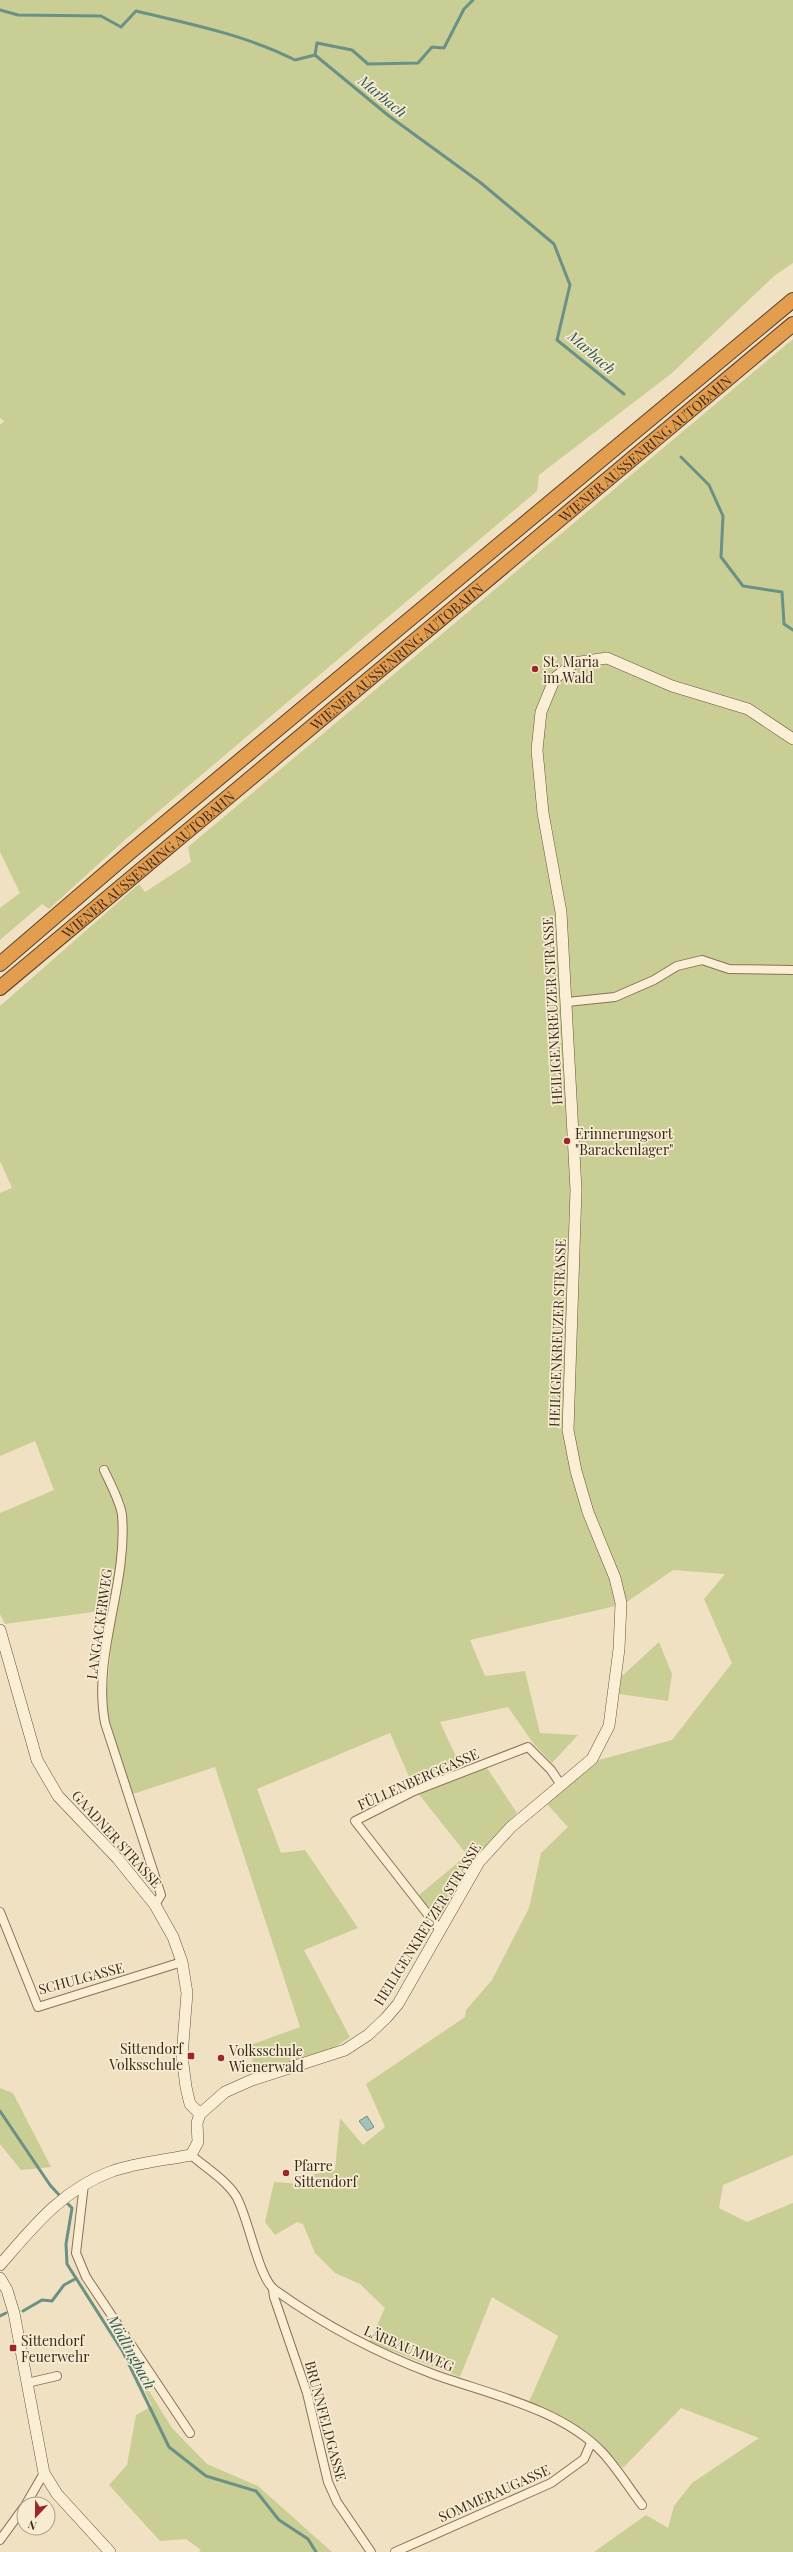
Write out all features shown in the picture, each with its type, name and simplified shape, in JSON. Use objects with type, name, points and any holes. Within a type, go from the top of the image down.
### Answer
[{"type":"highway","name":"WIENER AUSSENRING AUTOBAHN","points":[[0,964],[171,818],[793,300]]},
{"type":"highway","name":"WIENER AUSSENRING AUTOBAHN","points":[[0,988],[153,857],[793,324]]},
{"type":"main road","name":"HEILIGENKREUZER STRASSE","points":[[200,2114],[210,2103],[239,2085],[345,2050],[368,2035],[398,2004],[479,1862],[494,1844],[592,1759],[609,1726],[621,1627],[621,1603],[615,1578],[588,1512],[576,1471],[568,1430],[576,1190],[561,912],[544,813],[537,750],[541,712],[555,678],[574,663],[607,658],[672,686],[748,709],[793,739]]},
{"type":"main road","name":"GAADNER STRASSE","points":[[1,1635],[36,1760],[58,1796],[158,1900],[182,1962],[188,1993],[182,2056],[190,2104],[200,2114]]},
{"type":"main road","points":[[0,2265],[44,2213],[70,2191],[111,2171],[191,2155],[198,2142],[198,2123],[200,2114]]},
{"type":"main road","points":[[0,2278],[7,2290],[14,2313],[44,2473],[57,2494],[110,2552]]},
{"type":"street","points":[[567,1002],[615,997],[654,980],[677,966],[702,960],[729,970],[793,970]]},
{"type":"street","name":"LANGACKERWEG","points":[[104,1470],[122,1514],[122,1568],[109,1629],[102,1709],[158,1900]]},
{"type":"street","name":"FÜLLENBERGGASSE","points":[[440,1930],[355,1821],[414,1792],[528,1747],[551,1770],[561,1785]]},
{"type":"street","name":"SCHULGASSE","points":[[0,1912],[38,2007],[182,1962]]},
{"type":"street","name":"LÄRBAUMWEG","points":[[191,2155],[235,2195],[251,2231],[259,2262],[274,2289],[374,2350],[433,2374],[536,2409],[567,2426],[602,2452],[642,2505]]},
{"type":"street","points":[[84,2184],[76,2253],[86,2277],[190,2433]]},
{"type":"street","name":"BRUNNFELDGASSE","points":[[274,2289],[274,2297],[307,2394],[328,2482],[337,2502],[370,2552]]},
{"type":"street","points":[[27,2384],[58,2376]]},
{"type":"street","name":"SOMMERAUGASSE","points":[[394,2552],[551,2483],[584,2459],[591,2443]]},
{"type":"street","points":[[31,2496],[44,2473]]},
{"type":"street","points":[[0,2540],[16,2518]]},
{"type":"green space","points":[[0,0],[793,0],[793,263],[774,276],[672,373],[539,475],[537,491],[127,838],[49,909],[42,904],[0,940],[0,908],[20,893],[0,852],[0,425],[4,421],[0,418]]},
{"type":"green space","points":[[793,339],[793,2155],[723,2185],[719,2208],[747,2222],[793,2203],[793,2552],[594,2552],[646,2515],[668,2528],[674,2506],[692,2483],[759,2438],[681,2408],[623,2468],[582,2430],[529,2402],[558,2336],[492,2297],[460,2377],[369,2342],[385,2308],[360,2284],[335,2273],[315,2253],[303,2224],[297,2222],[275,2235],[265,2222],[274,2182],[300,2184],[311,2175],[335,2170],[340,2118],[363,2145],[385,2127],[366,2084],[465,2017],[466,2010],[492,1980],[529,1908],[541,1853],[568,1827],[547,1804],[599,1760],[672,1740],[732,1663],[704,1599],[725,1574],[673,1570],[624,1604],[470,1640],[485,1676],[525,1671],[540,1733],[578,1735],[552,1763],[533,1743],[508,1707],[440,1722],[464,1774],[485,1765],[517,1813],[494,1838],[442,1916],[433,1915],[419,1895],[467,1855],[414,1788],[390,1733],[257,1789],[281,1853],[305,1850],[358,1928],[304,1950],[350,2037],[332,2049],[252,2072],[253,2044],[300,2027],[215,1767],[133,1794],[110,1735],[105,1711],[115,1609],[5,1624],[0,1614],[0,1513],[54,1490],[35,1441],[0,1456],[0,1193],[12,1188],[0,1161],[0,1006],[139,884],[145,892],[191,862],[188,847]]},
{"type":"green space","points":[[659,1642],[672,1674],[668,1701],[619,1694],[621,1677]]},
{"type":"green space","points":[[0,2088],[13,2093],[51,2167],[21,2170],[0,2144]]},
{"type":"green space","points":[[131,2362],[172,2428],[207,2464],[258,2486],[332,2552],[199,2552],[201,2550],[186,2539],[160,2541],[109,2485],[127,2465],[136,2415],[152,2406]]},
{"type":"water","points":[[367,2116],[374,2127],[367,2131],[359,2121]]},
{"type":"waterway","points":[[315,55],[317,43],[352,50],[368,64],[418,63],[432,47],[444,48],[464,9],[473,0]]},
{"type":"waterway","name":"Marbach","points":[[0,10],[18,15],[101,16],[121,27],[136,11],[237,37],[276,51],[295,60],[315,55],[389,116],[481,183],[554,244],[570,285],[557,340],[624,394]]},
{"type":"waterway","name":"Marbach","points":[[681,457],[709,485],[723,516],[721,557],[743,586],[782,592],[784,624],[793,630]]},
{"type":"waterway","name":"Mödlingbach","points":[[0,2111],[50,2185],[61,2197]]},
{"type":"waterway","name":"Mödlingbach","points":[[65,2201],[72,2208],[66,2244],[67,2264],[123,2352],[169,2447],[206,2476],[256,2491],[279,2520],[308,2539],[316,2552]]},
{"type":"waterway","points":[[23,2311],[42,2300],[52,2301],[64,2285],[75,2279]]},
{"type":"waterway","points":[[0,2316],[6,2313]]},
{"type":"place","name":"St. Maria im Wald","points":[[535,669]]},
{"type":"place","name":"Erinnerungsort \"Barackenlager\"","points":[[567,1141]]},
{"type":"place","name":"Sittendorf Volksschule","points":[[191,2056]]},
{"type":"place","name":"Volksschule Wienerwald","points":[[221,2058]]},
{"type":"place","name":"Pfarre Sittendorf","points":[[286,2173]]},
{"type":"place","name":"Sittendorf Feuerwehr","points":[[13,2348]]}]
